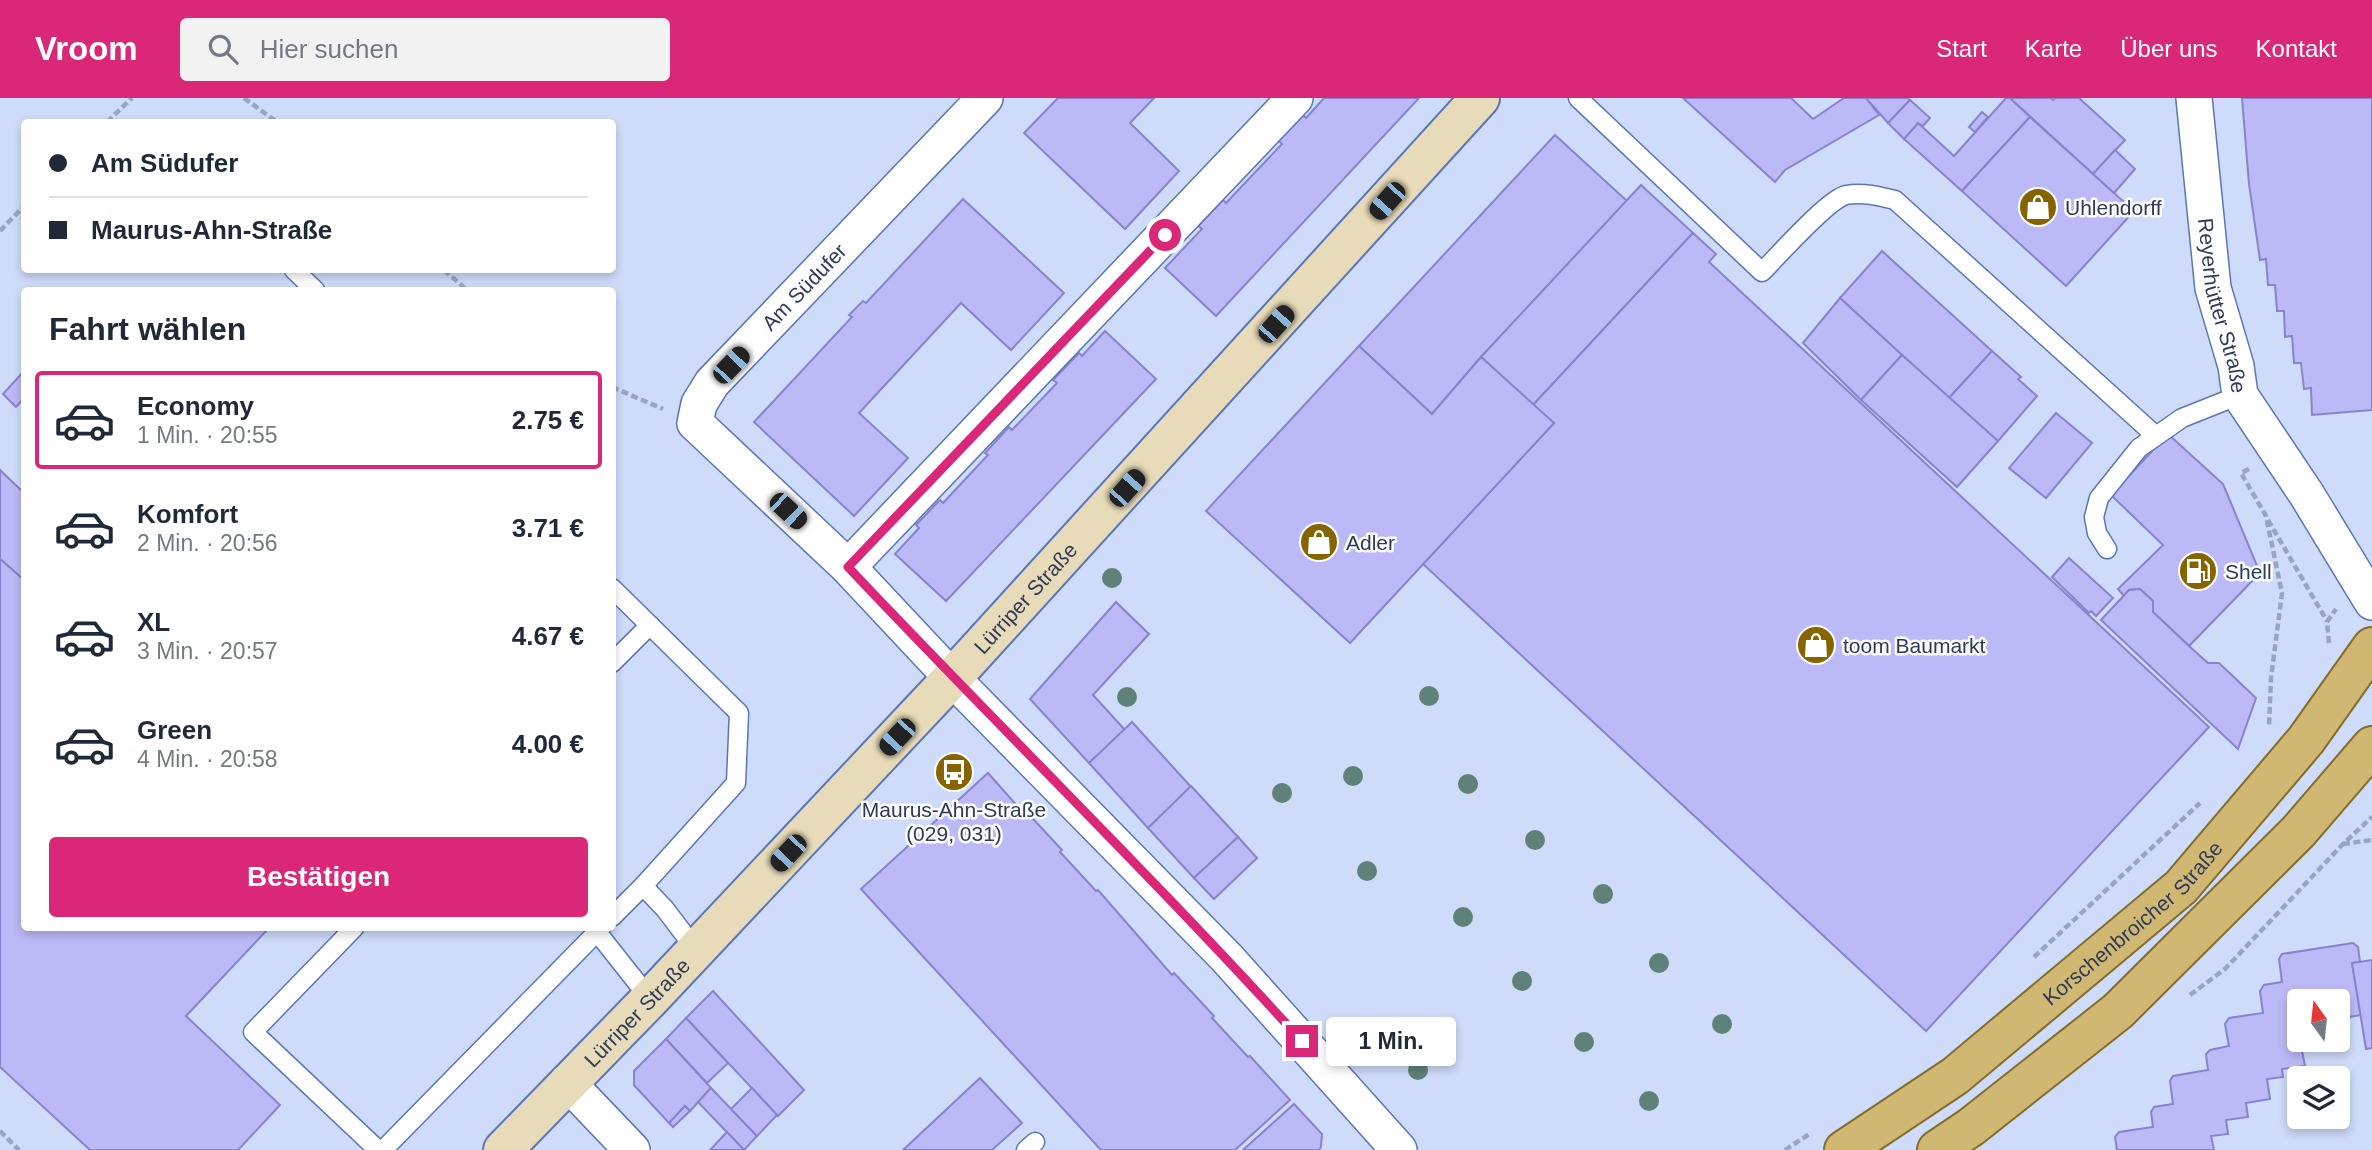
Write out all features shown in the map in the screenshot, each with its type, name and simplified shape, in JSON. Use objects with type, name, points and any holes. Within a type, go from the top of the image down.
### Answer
[{"type":"main road","name":"Korschenbroicher Straße","points":[[1832,1138],[1955,1076],[2181,887],[2306,740],[2372,647]]},
{"type":"main road","points":[[1937,1150],[2118,1011],[2298,832],[2372,746]]},
{"type":"street","name":"Am Südufer","points":[[695,423],[699,404],[712,383],[985,98]]},
{"type":"street","points":[[848,567],[1295,98]]},
{"type":"street","name":"Lürriper Straße","points":[[503,1150],[650,999],[952,678],[1480,98]]},
{"type":"street","name":"Reyerhütter Straße","points":[[2194,98],[2213,288],[2236,366],[2240,395],[2365,589]]},
{"type":"street","points":[[695,423],[848,567],[952,678],[1227,958],[1399,1150]]},
{"type":"street","points":[[567,1082],[632,1150]]},
{"type":"lane","points":[[1578,98],[1762,272],[1819,215],[1844,196],[1868,194],[1895,200],[2156,436]]},
{"type":"lane","points":[[297,273],[312,287]]},
{"type":"lane","points":[[2106,549],[2096,534],[2094,517],[2099,498],[2139,448],[2182,418],[2240,395]]},
{"type":"lane","points":[[616,592],[739,713],[736,783],[616,912]]},
{"type":"lane","points":[[616,659],[649,625]]},
{"type":"lane","points":[[643,886],[665,909],[696,950]]},
{"type":"lane","points":[[351,931],[253,1032],[380,1150],[598,931]]},
{"type":"lane","points":[[600,931],[650,999]]},
{"type":"path","points":[[110,119],[132,98]]},
{"type":"path","points":[[244,98],[273,119]]},
{"type":"path","points":[[0,231],[21,209]]},
{"type":"path","points":[[447,273],[463,287]]},
{"type":"path","points":[[616,389],[695,423]]},
{"type":"path","points":[[2277,453],[2241,473],[2327,622],[2329,644]]},
{"type":"path","points":[[2266,516],[2282,593],[2271,678],[2268,738],[2275,728]]},
{"type":"path","points":[[2327,622],[2365,589]]},
{"type":"path","points":[[2034,958],[2200,803]]},
{"type":"path","points":[[2342,845],[2372,840]]},
{"type":"path","points":[[0,1130],[19,1150]]},
{"type":"path","points":[[1785,1150],[1832,1138]]},
{"type":"building","points":[[1058,98],[1154,98],[1130,123],[1179,171],[1125,229],[1024,133]]},
{"type":"building","points":[[1324,98],[1419,98],[1216,316],[1165,268],[1202,229],[1198,226],[1223,200],[1226,203],[1282,144],[1278,140],[1303,115],[1306,118]]},
{"type":"building","points":[[1683,98],[1791,98],[1813,119],[1844,98],[1866,98],[1879,115],[1785,170],[1775,182]]},
{"type":"building","points":[[1866,98],[1907,98],[1910,100],[1888,123]]},
{"type":"building","points":[[2006,98],[2010,98],[2030,117],[1962,191],[1904,139],[1918,123],[1954,156]]},
{"type":"building","points":[[2010,98],[2079,98],[2125,140],[2093,174]]},
{"type":"building","points":[[2242,98],[2372,98],[2372,410],[2312,415],[2311,388],[2304,389],[2301,363],[2294,363],[2292,336],[2285,337],[2284,311],[2277,311],[2275,285],[2268,285],[2266,259],[2260,260],[2249,184]]},
{"type":"building","points":[[1910,100],[1930,118],[1923,126],[1918,123],[1904,139],[1888,123]]},
{"type":"building","points":[[1982,112],[1988,117],[1975,132],[1969,127]]},
{"type":"building","points":[[2030,117],[2134,211],[2066,286],[1962,191]]},
{"type":"building","points":[[1555,135],[1627,201],[1481,357],[1432,414],[1359,346]]},
{"type":"building","points":[[2115,150],[2135,169],[2114,193],[2093,174]]},
{"type":"building","points":[[1641,185],[1693,233],[1533,405],[1481,357]]},
{"type":"building","points":[[963,199],[1064,293],[1011,350],[961,303],[859,413],[908,458],[854,516],[754,422],[852,317],[849,315],[863,301],[866,303]]},
{"type":"building","name":"toom Baumarkt","points":[[1693,233],[1716,254],[1709,262],[2209,727],[1926,1031],[1423,564],[1554,423],[1533,405]]},
{"type":"building","points":[[1882,251],[1992,351],[1949,398],[1840,298]]},
{"type":"building","points":[[1840,298],[1902,355],[1861,400],[1803,343]]},
{"type":"building","points":[[1105,331],[1156,379],[946,601],[895,554],[919,528],[916,525],[940,500],[943,503],[988,455],[985,453],[1009,427],[1012,430],[1057,383],[1053,380],[1079,353],[1082,356]]},
{"type":"building","points":[[1359,346],[1432,414],[1481,357],[1554,423],[1350,643],[1206,511]]},
{"type":"building","points":[[1992,351],[2021,377],[2018,379],[2037,396],[1998,441],[1949,398]]},
{"type":"building","points":[[1902,355],[1998,441],[1957,487],[1861,400]]},
{"type":"building","points":[[21,374],[21,401],[16,407],[3,394]]},
{"type":"building","points":[[2056,413],[2092,443],[2046,498],[2009,468]]},
{"type":"building","points":[[2168,434],[2223,484],[2260,573],[2189,646],[2153,612],[2153,601],[2140,589],[2129,590],[2124,596],[2118,589],[2163,545],[2111,495]]},
{"type":"building","points":[[0,470],[21,490],[21,577],[0,559]]},
{"type":"building","points":[[2069,558],[2113,598],[2096,616],[2091,611],[2089,613],[2052,577]]},
{"type":"building","points":[[0,559],[21,577],[21,931],[266,931],[186,1016],[280,1105],[238,1150],[90,1150],[0,1067]]},
{"type":"building","points":[[2140,589],[2153,601],[2153,612],[2189,646],[2208,663],[2219,663],[2256,698],[2238,749],[2101,620],[2129,590]]},
{"type":"building","points":[[1116,602],[1149,634],[1093,695],[1125,730],[1089,763],[1030,699]]},
{"type":"building","points":[[1132,722],[1192,788],[1148,828],[1089,763]]},
{"type":"building","points":[[988,773],[1062,850],[1060,852],[1096,891],[1098,890],[1172,975],[1174,973],[1214,1016],[1212,1018],[1290,1100],[1235,1150],[1101,1150],[861,889]]},
{"type":"building","points":[[1191,786],[1238,837],[1194,878],[1148,828]]},
{"type":"building","points":[[1238,837],[1257,858],[1214,899],[1194,878]]},
{"type":"building","points":[[2353,943],[2358,947],[2360,962],[2352,963],[2361,1015],[2350,1017],[2350,989],[2287,989],[2287,1052],[2302,1052],[2305,1066],[2287,1066],[2282,1069],[2283,1077],[2267,1079],[2270,1099],[2246,1103],[2248,1117],[2226,1120],[2228,1134],[2211,1136],[2214,1150],[2117,1150],[2115,1137],[2119,1132],[2153,1127],[2151,1112],[2154,1107],[2173,1104],[2170,1081],[2173,1076],[2208,1070],[2206,1054],[2210,1050],[2229,1046],[2225,1024],[2229,1018],[2263,1013],[2260,991],[2264,985],[2282,982],[2279,959],[2282,954]]},
{"type":"building","points":[[2372,960],[2372,1048],[2366,1049],[2352,963]]},
{"type":"building","points":[[713,991],[804,1090],[778,1116],[686,1018]]},
{"type":"building","points":[[686,1018],[728,1063],[707,1083],[666,1039]]},
{"type":"building","points":[[666,1039],[711,1088],[690,1111],[685,1106],[669,1123],[634,1085],[634,1071]]},
{"type":"building","points":[[980,1078],[1022,1123],[992,1150],[903,1150]]},
{"type":"building","points":[[711,1088],[757,1136],[744,1150],[698,1102]]},
{"type":"building","points":[[752,1088],[777,1115],[757,1136],[731,1109]]},
{"type":"building","points":[[1294,1104],[1322,1134],[1319,1150],[1243,1150]]},
{"type":"building","points":[[685,1106],[690,1111],[673,1127],[669,1123]]},
{"type":"building","points":[[727,1132],[744,1150],[710,1150]]},
{"type":"place","name":"Uhlendorff","points":[[2038,207]]},
{"type":"place","name":"Adler","points":[[1319,542]]},
{"type":"place","name":"Shell","points":[[2198,571]]},
{"type":"place","name":"toom Baumarkt","points":[[1816,645]]},
{"type":"place","name":"Maurus-Ahn-Straße (029, 031)","points":[[954,772]]},
{"type":"route","points":[[1165,235],[848,567],[952,678],[1227,958],[1302,1041]]}]
